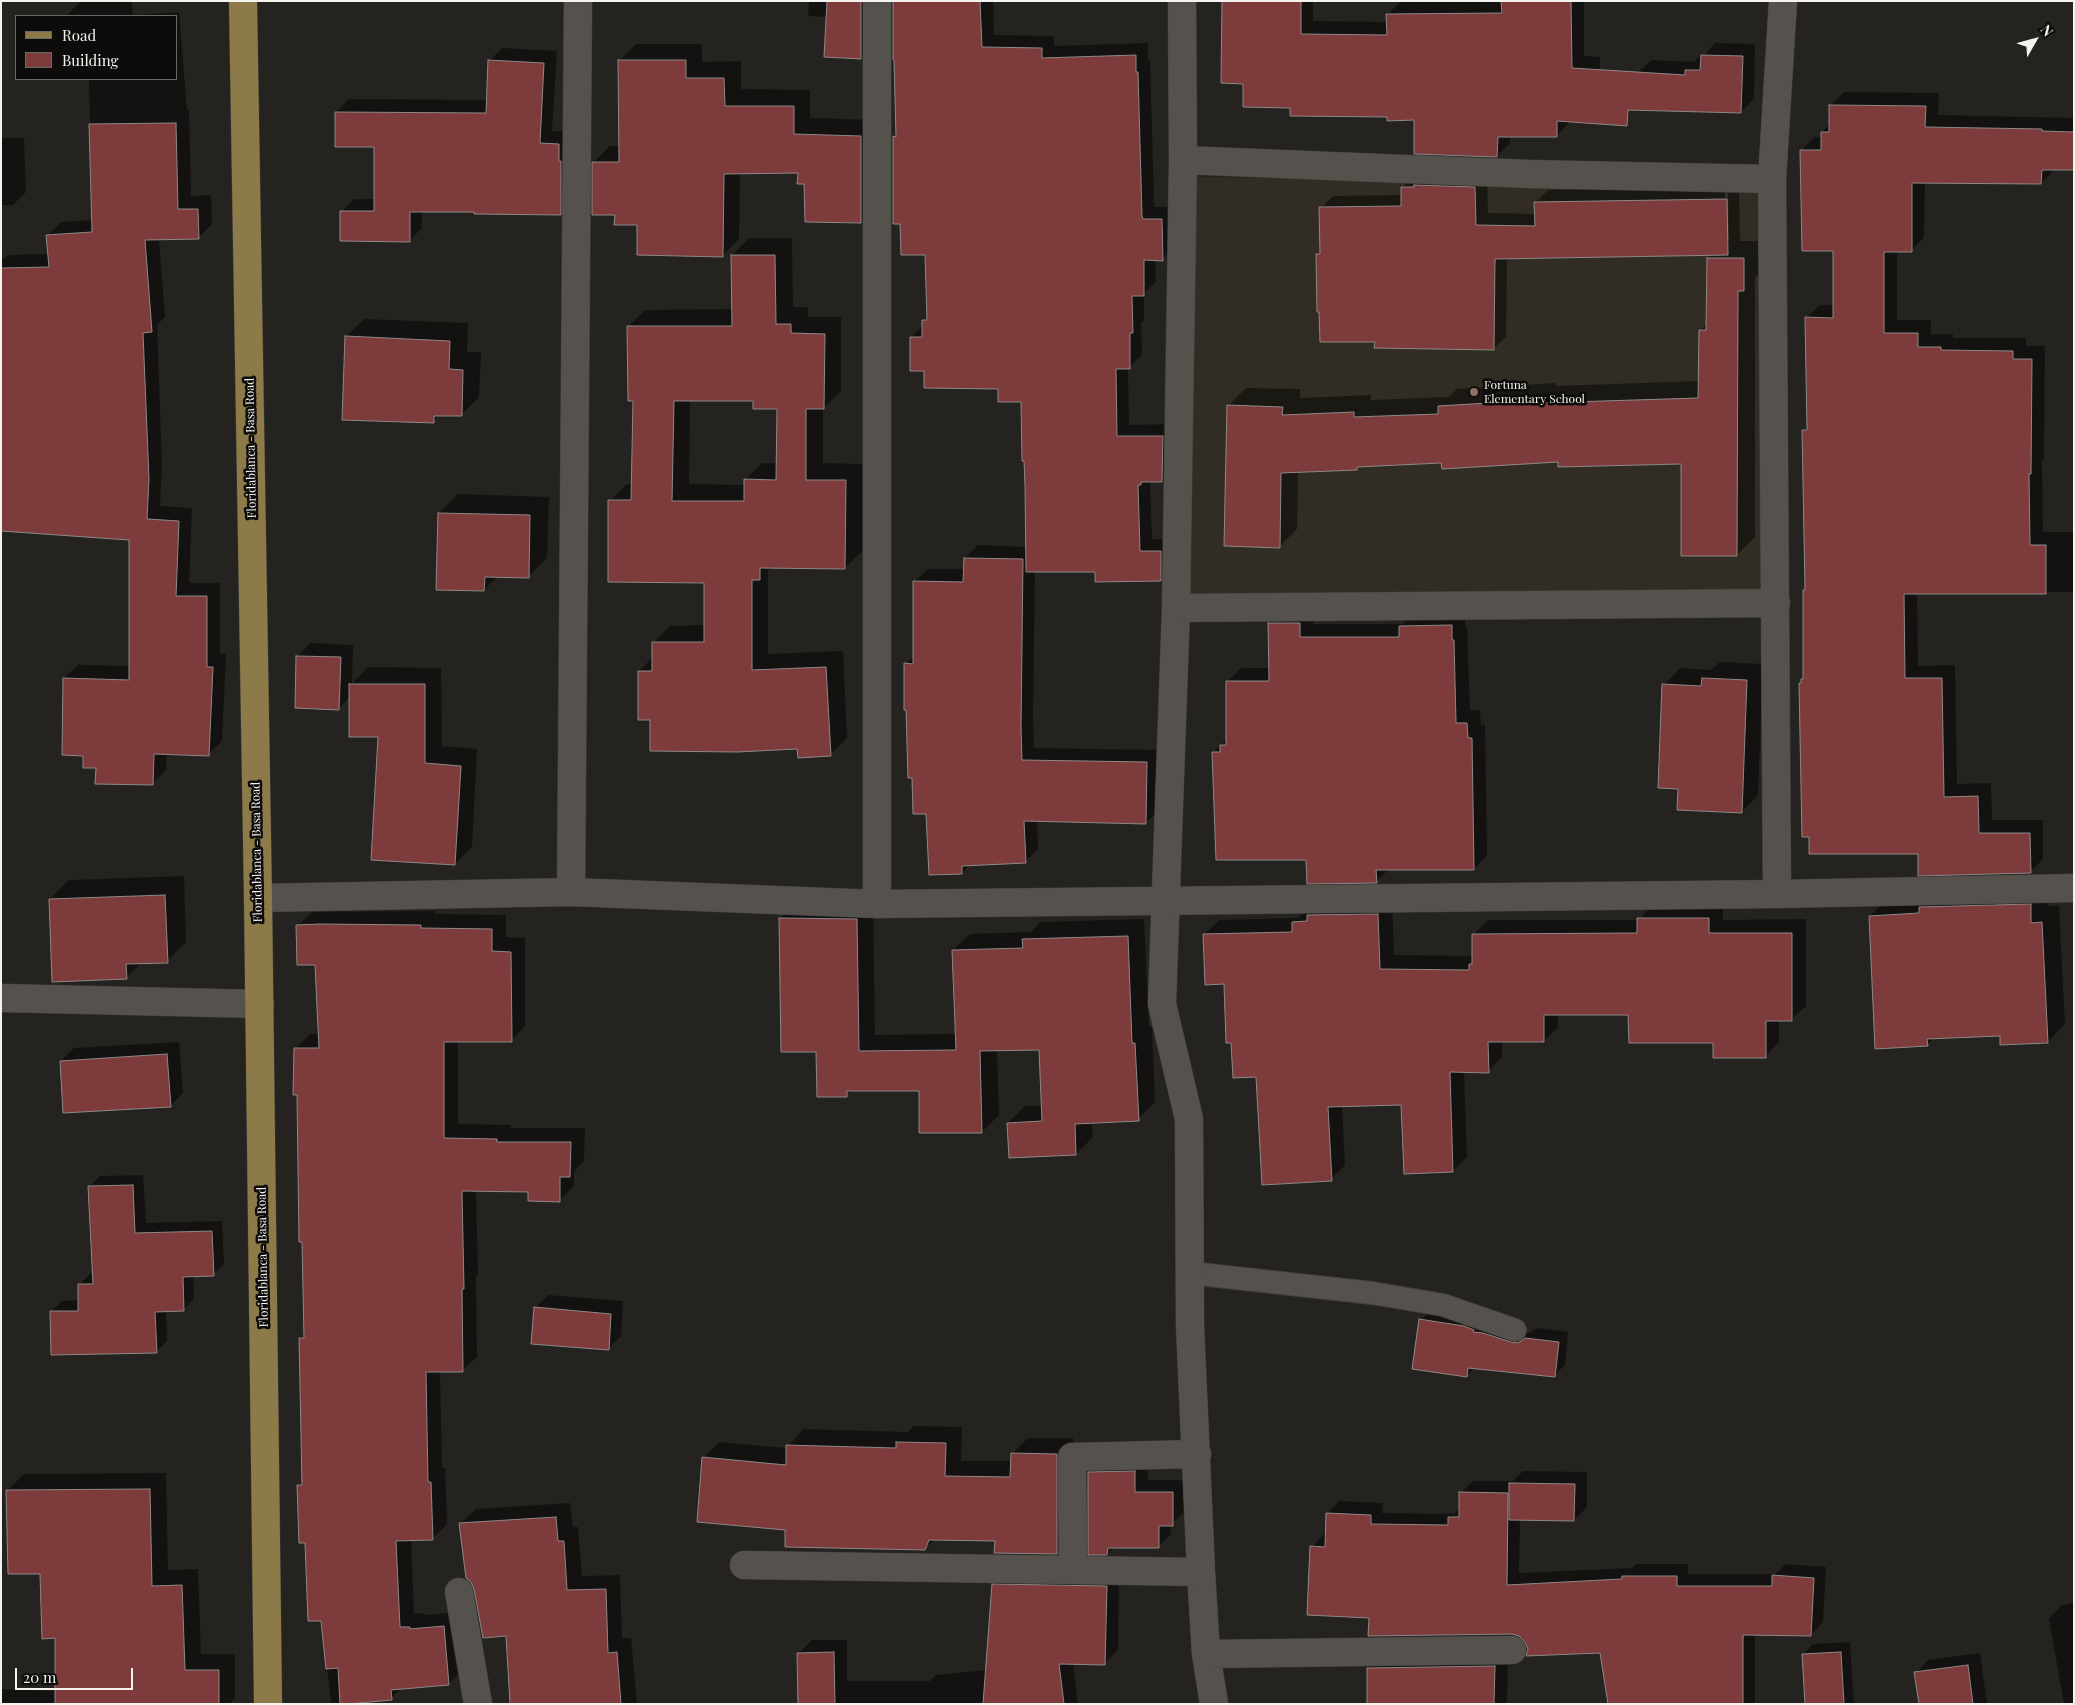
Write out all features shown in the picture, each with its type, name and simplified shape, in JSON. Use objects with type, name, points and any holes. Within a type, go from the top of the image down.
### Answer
[{"type":"main road","name":"Floridablanca - Basa Road","points":[[243,1],[260,1004],[268,1704]]},
{"type":"street","points":[[570,892],[578,1]]},
{"type":"street","points":[[877,1],[877,904]]},
{"type":"street","points":[[1182,1],[1183,160],[1176,608],[1162,1004],[1189,1119],[1190,1273],[1201,1572],[1206,1654],[1214,1704]]},
{"type":"street","points":[[1777,894],[1772,179],[1783,1]]},
{"type":"street","points":[[1183,160],[1529,174],[1772,179]]},
{"type":"street","points":[[1176,608],[1776,603]]},
{"type":"street","points":[[258,898],[570,892],[877,904],[1777,894],[2074,888]]},
{"type":"street","points":[[1,998],[260,1004]]},
{"type":"street","points":[[1073,1570],[1072,1457],[1197,1454]]},
{"type":"street","points":[[744,1564],[1201,1572]]},
{"type":"street","points":[[459,1592],[478,1704]]},
{"type":"street","points":[[1206,1654],[1512,1650]]},
{"type":"lane","points":[[1190,1273],[1372,1293],[1443,1305],[1515,1330]]},
{"type":"shaded area","name":"Fortuna Elementary School","points":[[1192,177],[1757,186],[1765,598],[1184,604]]},
{"type":"building","points":[[827,1],[861,1],[861,59],[824,57]]},
{"type":"building","points":[[893,1],[980,1],[982,47],[1042,48],[1042,58],[1136,55],[1142,216],[1143,219],[1162,219],[1163,261],[1144,260],[1144,296],[1132,296],[1133,333],[1130,333],[1130,369],[1116,369],[1117,436],[1163,436],[1162,482],[1141,482],[1141,485],[1138,485],[1140,551],[1161,551],[1161,581],[1095,582],[1095,572],[1026,572],[1025,485],[1024,461],[1022,461],[1021,402],[998,402],[998,389],[924,388],[924,371],[910,371],[910,337],[922,337],[922,320],[927,320],[925,255],[901,255],[900,224],[893,224],[893,136],[896,137]]},
{"type":"building","points":[[1222,1],[1301,1],[1301,34],[1387,35],[1386,14],[1502,13],[1501,1],[1571,1],[1572,68],[1685,75],[1685,70],[1700,70],[1701,55],[1743,56],[1741,113],[1628,110],[1627,126],[1557,121],[1557,137],[1498,137],[1497,157],[1414,154],[1414,120],[1387,121],[1387,117],[1290,116],[1290,108],[1243,107],[1243,84],[1221,83]]},
{"type":"building","points":[[488,60],[544,63],[540,143],[559,144],[559,161],[561,161],[561,215],[410,212],[410,242],[340,241],[340,211],[374,211],[374,147],[335,147],[335,112],[486,113]]},
{"type":"building","points":[[618,60],[686,60],[686,78],[724,78],[725,106],[794,106],[794,134],[861,136],[861,223],[805,222],[804,184],[797,184],[798,173],[724,174],[723,257],[637,255],[637,225],[614,225],[615,215],[592,215],[592,162],[619,162]]},
{"type":"building","points":[[1829,105],[1926,106],[1925,127],[2042,129],[2042,131],[2074,132],[2074,170],[2042,170],[2041,184],[1912,183],[1912,252],[1884,252],[1884,333],[1918,333],[1918,347],[1941,347],[1941,350],[2013,351],[2013,359],[2032,359],[2031,474],[2029,474],[2030,545],[2046,545],[2046,594],[1904,594],[1905,678],[1942,678],[1944,797],[1978,796],[1979,833],[2030,833],[2031,873],[1918,876],[1918,854],[1809,854],[1809,837],[1802,837],[1799,683],[1803,679],[1803,590],[1805,590],[1802,430],[1807,430],[1805,317],[1833,318],[1833,251],[1802,251],[1800,150],[1821,150],[1821,132],[1829,132]]},
{"type":"building","points":[[176,123],[178,209],[198,209],[199,239],[145,240],[152,332],[143,333],[149,479],[147,519],[179,521],[176,596],[207,596],[207,667],[213,667],[209,756],[154,754],[153,785],[95,784],[96,768],[83,768],[83,756],[62,755],[63,678],[129,680],[129,540],[1,531],[1,268],[49,267],[46,235],[92,232],[89,124]]},
{"type":"building","points":[[1414,185],[1475,187],[1476,225],[1535,226],[1534,202],[1727,199],[1728,255],[1495,259],[1494,350],[1374,348],[1375,342],[1320,342],[1319,312],[1317,312],[1316,254],[1320,254],[1319,207],[1401,206],[1401,187],[1414,187]]},
{"type":"building","points":[[731,255],[775,255],[776,324],[791,324],[791,333],[825,334],[824,409],[806,409],[806,480],[846,480],[845,569],[760,568],[760,580],[752,580],[752,670],[826,667],[831,756],[798,758],[797,749],[737,752],[650,751],[650,720],[638,720],[638,671],[652,671],[652,642],[704,642],[704,583],[608,582],[608,500],[631,500],[633,401],[628,401],[627,326],[732,326]],"holes":[[[674,401],[753,401],[753,409],[777,409],[776,480],[744,479],[744,501],[672,501]]]},
{"type":"building","points":[[1707,258],[1744,258],[1744,291],[1738,291],[1737,556],[1681,556],[1681,464],[1558,467],[1558,462],[1442,469],[1441,463],[1357,467],[1357,470],[1281,473],[1280,548],[1224,546],[1227,405],[1283,407],[1282,415],[1354,412],[1354,417],[1438,414],[1438,406],[1539,400],[1539,403],[1698,398],[1699,330],[1706,330]]},
{"type":"building","points":[[345,336],[450,341],[449,369],[463,370],[462,416],[434,416],[434,423],[342,420]]},
{"type":"building","points":[[438,513],[530,515],[529,578],[485,577],[484,591],[436,590]]},
{"type":"building","points":[[964,558],[1023,559],[1022,760],[1147,762],[1146,824],[1024,821],[1026,863],[962,866],[962,874],[929,875],[926,814],[913,814],[912,778],[908,778],[906,710],[904,710],[904,663],[913,664],[913,581],[963,582]]},
{"type":"building","points":[[1268,623],[1300,623],[1300,637],[1399,637],[1399,626],[1452,625],[1456,723],[1467,723],[1468,738],[1472,738],[1474,870],[1376,870],[1377,883],[1307,884],[1306,860],[1216,860],[1212,752],[1220,752],[1220,745],[1226,745],[1226,681],[1269,681]]},
{"type":"building","points":[[296,656],[341,657],[339,710],[295,708]]},
{"type":"building","points":[[1702,678],[1747,680],[1742,813],[1677,810],[1678,789],[1658,788],[1662,684],[1701,686]]},
{"type":"building","points":[[349,684],[425,684],[425,763],[461,766],[455,865],[371,860],[378,737],[349,737]]},
{"type":"building","points":[[165,895],[168,963],[126,964],[127,979],[52,982],[49,899]]},
{"type":"building","points":[[2031,904],[2031,923],[2042,922],[2048,1043],[2000,1045],[2000,1036],[1927,1039],[1928,1046],[1875,1049],[1869,916],[1919,913],[1919,907]]},
{"type":"building","points":[[1378,914],[1380,969],[1469,970],[1469,964],[1472,964],[1472,934],[1637,933],[1637,918],[1709,918],[1709,933],[1792,933],[1792,1021],[1766,1021],[1766,1058],[1713,1058],[1713,1043],[1629,1043],[1628,1015],[1544,1015],[1544,1042],[1488,1042],[1489,1073],[1450,1072],[1453,1172],[1404,1174],[1401,1105],[1328,1107],[1332,1181],[1262,1185],[1256,1077],[1233,1078],[1231,1043],[1226,1043],[1224,984],[1205,985],[1203,934],[1292,932],[1292,922],[1307,921],[1307,915]]},
{"type":"building","points":[[779,918],[857,919],[859,1051],[956,1050],[952,950],[1023,948],[1022,939],[1128,936],[1132,1043],[1135,1043],[1139,1121],[1075,1124],[1076,1155],[1009,1158],[1007,1123],[1042,1121],[1039,1050],[980,1051],[982,1133],[919,1133],[919,1091],[847,1091],[847,1097],[817,1097],[816,1052],[781,1052]]},
{"type":"building","points":[[296,925],[421,925],[421,928],[492,929],[492,951],[511,952],[512,1042],[444,1042],[444,1138],[497,1139],[497,1142],[571,1142],[570,1177],[560,1177],[560,1202],[528,1201],[528,1192],[462,1191],[463,1372],[426,1372],[428,1482],[431,1482],[433,1540],[396,1541],[400,1627],[410,1627],[410,1629],[444,1626],[449,1685],[391,1690],[392,1700],[348,1704],[340,1704],[338,1668],[326,1669],[321,1621],[308,1621],[305,1543],[299,1543],[297,1485],[302,1485],[299,1338],[304,1338],[302,1242],[299,1242],[297,1095],[293,1095],[294,1048],[319,1048],[315,965],[297,965]]},
{"type":"building","points":[[167,1054],[171,1107],[63,1113],[60,1061]]},
{"type":"building","points":[[133,1185],[135,1233],[212,1231],[214,1276],[183,1277],[184,1311],[155,1312],[157,1353],[51,1355],[50,1311],[78,1311],[78,1284],[93,1284],[88,1186]]},
{"type":"building","points":[[534,1307],[611,1314],[609,1350],[531,1344]]},
{"type":"building","points":[[1419,1319],[1464,1326],[1474,1330],[1473,1332],[1483,1333],[1511,1342],[1518,1343],[1525,1338],[1559,1342],[1555,1377],[1468,1368],[1467,1377],[1412,1369]]},
{"type":"building","points":[[896,1442],[946,1443],[945,1476],[1010,1477],[1011,1453],[1057,1454],[1057,1554],[994,1553],[995,1541],[929,1540],[925,1550],[785,1547],[785,1530],[697,1522],[702,1457],[786,1465],[786,1445],[896,1448]]},
{"type":"building","points":[[1135,1471],[1135,1492],[1173,1492],[1173,1526],[1159,1526],[1159,1548],[1108,1548],[1107,1555],[1088,1555],[1088,1472]]},
{"type":"building","points":[[1509,1483],[1575,1484],[1574,1521],[1509,1520]]},
{"type":"building","points":[[150,1489],[152,1586],[182,1585],[185,1670],[219,1670],[219,1704],[55,1704],[55,1638],[42,1639],[40,1574],[8,1574],[6,1490]]},
{"type":"building","points":[[1459,1492],[1508,1493],[1507,1585],[1622,1579],[1622,1576],[1677,1576],[1677,1586],[1772,1586],[1772,1575],[1814,1578],[1811,1636],[1743,1635],[1743,1704],[1608,1704],[1600,1653],[1526,1656],[1528,1649],[1525,1642],[1519,1636],[1512,1634],[1368,1636],[1369,1618],[1307,1615],[1310,1546],[1325,1547],[1326,1513],[1371,1515],[1371,1524],[1448,1525],[1448,1517],[1459,1517]]},
{"type":"building","points":[[556,1517],[558,1541],[564,1541],[567,1590],[606,1589],[608,1653],[617,1652],[621,1704],[510,1704],[506,1636],[483,1638],[474,1589],[471,1582],[466,1578],[459,1523]]},
{"type":"building","points":[[992,1584],[1107,1586],[1105,1665],[1059,1664],[1064,1704],[983,1704]]},
{"type":"building","points":[[834,1652],[835,1704],[798,1704],[797,1653]]},
{"type":"building","points":[[1841,1652],[1844,1704],[1805,1704],[1802,1654]]},
{"type":"building","points":[[1968,1665],[1973,1704],[1919,1704],[1914,1672]]},
{"type":"building","points":[[1495,1666],[1494,1704],[1367,1704],[1367,1668]]},
{"type":"place","name":"Fortuna Elementary School","points":[[1474,392]]}]
